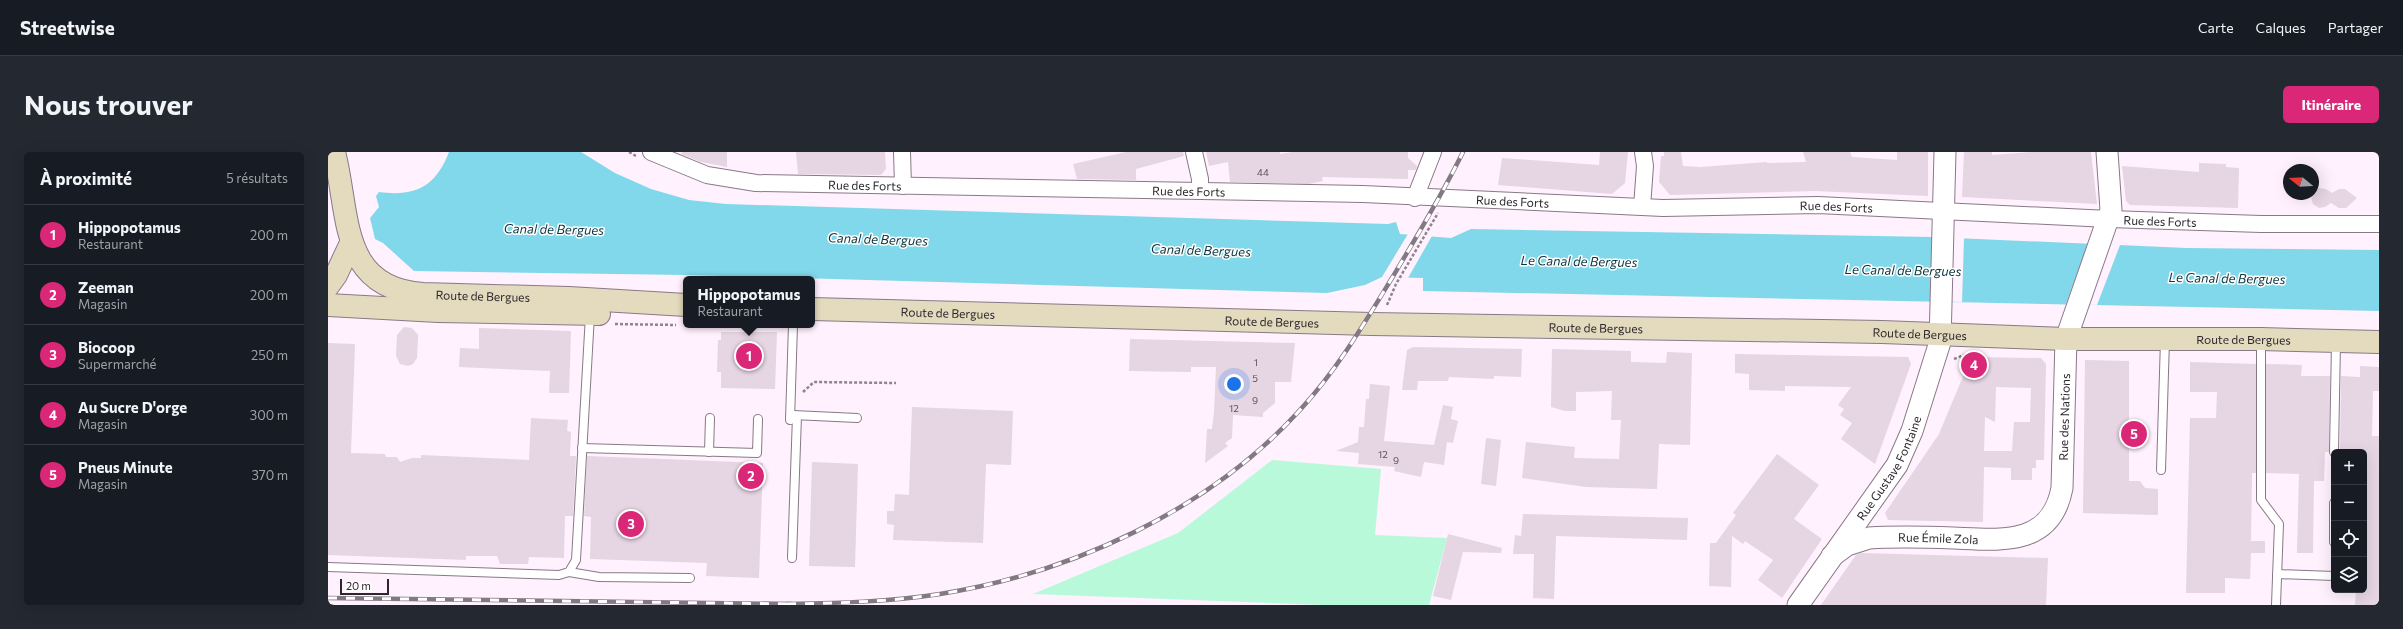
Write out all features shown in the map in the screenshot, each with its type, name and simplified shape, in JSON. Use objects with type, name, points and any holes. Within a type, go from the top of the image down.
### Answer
[{"type":"main road","points":[[334,152],[342,184],[344,212]]},
{"type":"main road","points":[[328,184],[344,212]]},
{"type":"main road","name":"Route de Bergues","points":[[344,212],[351,243],[359,260],[369,273],[387,286],[404,292],[590,307],[683,311]]},
{"type":"main road","points":[[328,286],[336,275],[351,243]]},
{"type":"main road","name":"Route de Bergues","points":[[328,305],[438,311],[683,305]]},
{"type":"main road","name":"Route de Bergues","points":[[815,309],[1378,324],[1941,324],[2066,339],[2261,339],[2379,342]]},
{"type":"street","name":"Rue des Forts","points":[[650,152],[680,158],[707,175],[745,182],[1363,194],[1414,198],[1642,207],[1806,205],[1944,220],[2105,229],[2261,224],[2379,224]]},
{"type":"street","points":[[902,152],[903,186]]},
{"type":"street","points":[[1194,152],[1200,179],[1200,191]]},
{"type":"street","points":[[1414,198],[1433,152]]},
{"type":"street","points":[[1642,207],[1645,166],[1643,152]]},
{"type":"street","name":"Rue Gustave Fontaine","points":[[1798,605],[1867,505],[1897,465],[1905,449],[1933,370],[1941,324],[1945,152]]},
{"type":"street","name":"Rue des Nations","points":[[2046,522],[2056,506],[2062,488],[2066,339],[2105,229],[2112,199],[2107,152]]},
{"type":"street","points":[[1867,505],[1870,524],[1879,532],[1895,537]]},
{"type":"street","name":"Rue Émile Zola","points":[[1832,556],[1858,540],[1895,537],[2012,539],[2035,531],[2046,522]]},
{"type":"lane","points":[[569,572],[576,560],[590,307]]},
{"type":"lane","points":[[792,558],[793,417],[791,403],[793,328]]},
{"type":"lane","points":[[2161,470],[2164,339]]},
{"type":"lane","points":[[2261,339],[2261,500],[2279,524],[2276,605]]},
{"type":"lane","points":[[2334,449],[2336,341]]},
{"type":"lane","points":[[793,417],[857,418]]},
{"type":"lane","points":[[709,452],[710,418]]},
{"type":"lane","points":[[582,448],[758,453],[758,419]]},
{"type":"lane","points":[[328,567],[559,575],[569,572],[599,578],[690,578]]},
{"type":"lane","points":[[2277,574],[2331,576]]},
{"type":"path","points":[[1396,284],[1446,199]]},
{"type":"path","points":[[791,403],[814,382],[896,383]]},
{"type":"green space","points":[[1272,460],[1381,469],[1375,535],[1447,538],[1429,605],[1323,605],[1033,594],[1178,533]]},
{"type":"water","points":[[449,152],[581,152],[615,173],[651,189],[689,200],[726,204],[1388,224],[1396,222],[1400,234],[1451,238],[1471,229],[1932,237],[2187,248],[2379,250],[2379,311],[1423,291],[1423,278],[1382,277],[1365,285],[1327,293],[815,279],[815,276],[414,271],[383,243],[375,239],[328,239],[328,218],[370,218],[379,207],[376,196],[379,192],[404,193],[414,191],[431,181],[444,164]]},
{"type":"pier","points":[[328,218],[370,218],[375,239],[328,239]]},
{"type":"pier","points":[[1408,234],[1432,236],[1408,278],[1382,277]]},
{"type":"pier","points":[[1932,237],[1964,238],[1962,302],[1930,301]]},
{"type":"pier","points":[[2088,243],[2120,245],[2097,305],[2066,304]]},
{"type":"building","points":[[682,152],[727,152],[727,167],[701,162],[681,154]]},
{"type":"building","points":[[796,152],[885,152],[886,169],[881,175],[798,174]]},
{"type":"building","points":[[1126,152],[1183,152],[1184,156],[1136,169],[1136,180],[1077,179],[1073,164]]},
{"type":"building","points":[[1206,152],[1280,152],[1280,154],[1293,152],[1408,152],[1408,158],[1417,166],[1416,170],[1408,170],[1408,179],[1322,177],[1323,181],[1309,184],[1230,182],[1228,162],[1209,166]]},
{"type":"building","points":[[1600,152],[1628,152],[1625,183],[1612,194],[1498,185],[1502,158],[1599,165]]},
{"type":"building","points":[[1664,152],[1681,152],[1683,166],[1700,167],[1767,162],[1806,162],[1803,152],[1850,152],[1852,157],[1897,160],[1897,152],[1928,152],[1928,196],[1815,191],[1670,195],[1659,182],[1661,156],[1664,156]]},
{"type":"building","points":[[1964,152],[1992,152],[1992,155],[2032,152],[2091,152],[2097,204],[1962,197]]},
{"type":"building","points":[[2199,163],[2226,164],[2226,167],[2239,168],[2238,208],[2130,205],[2126,201],[2122,166],[2199,172]]},
{"type":"building","points":[[2319,188],[2326,189],[2332,193],[2339,189],[2345,189],[2357,198],[2346,208],[2339,208],[2331,203],[2325,207],[2319,208],[2313,204],[2312,200],[2319,200]]},
{"type":"building","points":[[404,327],[412,328],[418,335],[417,358],[413,364],[408,366],[400,364],[396,356],[397,335]]},
{"type":"building","points":[[479,328],[571,331],[569,393],[549,393],[550,371],[459,367],[460,348],[479,349]]},
{"type":"building","points":[[721,332],[777,332],[775,389],[721,388],[721,372],[717,372],[718,340],[721,340]]},
{"type":"building","points":[[1130,339],[1295,343],[1291,382],[1275,382],[1275,403],[1263,413],[1263,417],[1233,415],[1232,438],[1225,443],[1228,446],[1205,463],[1207,429],[1212,429],[1214,412],[1216,367],[1191,367],[1191,372],[1129,371]]},
{"type":"building","points":[[328,343],[355,344],[351,453],[385,454],[386,457],[397,457],[400,462],[412,458],[421,458],[421,455],[529,460],[531,418],[568,420],[567,431],[571,432],[570,456],[576,456],[573,516],[565,516],[564,558],[529,557],[528,564],[500,564],[497,556],[466,556],[466,560],[328,555]]},
{"type":"building","points":[[1413,347],[1522,349],[1521,377],[1494,376],[1494,379],[1449,377],[1448,381],[1418,381],[1417,390],[1402,390],[1407,350]]},
{"type":"building","points":[[1552,349],[1631,351],[1631,362],[1666,363],[1667,352],[1692,353],[1690,445],[1659,444],[1657,489],[1586,487],[1522,478],[1526,442],[1575,447],[1574,458],[1619,459],[1621,420],[1611,420],[1612,391],[1576,392],[1576,411],[1565,411],[1551,407]]},
{"type":"building","points":[[1735,354],[1908,357],[1911,364],[1875,464],[1841,439],[1852,423],[1840,415],[1844,409],[1838,405],[1851,387],[1785,386],[1785,391],[1749,390],[1749,374],[1735,373]]},
{"type":"building","points":[[1974,357],[2041,358],[2046,364],[2044,460],[2036,460],[2036,468],[2032,468],[2032,480],[2011,480],[2011,468],[1984,467],[1983,522],[1888,520],[1885,513],[1939,434],[1969,362]],"holes":[[[1996,387],[2031,388],[2030,422],[2014,422],[2012,451],[1984,451],[1985,417],[1995,422]]]},
{"type":"building","points":[[2085,360],[2129,361],[2129,481],[2140,481],[2145,488],[2158,489],[2158,515],[2083,513]]},
{"type":"building","points":[[2190,362],[2256,364],[2256,473],[2252,473],[2251,541],[2265,541],[2265,553],[2251,553],[2250,579],[2225,578],[2225,593],[2186,593],[2190,418],[2216,418],[2217,392],[2190,392]]},
{"type":"building","points":[[2266,364],[2302,365],[2301,376],[2330,376],[2329,452],[2325,452],[2324,481],[2314,481],[2313,553],[2297,553],[2299,474],[2266,473]]},
{"type":"building","points":[[2360,366],[2379,367],[2379,391],[2373,391],[2372,436],[2379,436],[2379,605],[2355,605],[2356,593],[2367,593],[2367,449],[2340,449],[2341,376],[2360,377]]},
{"type":"building","points":[[1370,384],[1390,386],[1384,441],[1434,445],[1443,405],[1453,407],[1451,419],[1458,421],[1453,443],[1447,442],[1444,465],[1424,462],[1421,477],[1394,471],[1395,467],[1358,464],[1359,453],[1336,451],[1358,442],[1359,427],[1364,427],[1366,399],[1369,399]]},
{"type":"building","points":[[912,407],[1013,411],[1011,465],[986,464],[983,543],[893,540],[894,525],[887,524],[887,511],[894,511],[895,494],[909,495]]},
{"type":"building","points":[[1486,438],[1501,440],[1496,486],[1481,484]]},
{"type":"building","points":[[1777,454],[1819,485],[1794,519],[1822,539],[1782,598],[1758,580],[1773,560],[1745,541],[1743,544],[1732,536],[1731,587],[1709,586],[1710,543],[1716,543],[1736,515],[1733,513]]},
{"type":"building","points":[[587,456],[763,463],[759,578],[706,576],[707,563],[590,559],[591,517],[584,516]]},
{"type":"building","points":[[812,462],[858,464],[855,567],[809,566]]},
{"type":"building","points":[[1523,514],[1688,518],[1687,540],[1556,536],[1554,599],[1533,598],[1534,554],[1513,554],[1515,535],[1521,536]]},
{"type":"building","points":[[1448,534],[1502,548],[1501,553],[1463,552],[1451,600],[1433,596]]},
{"type":"building","points":[[1861,553],[2048,558],[2046,605],[1821,605],[1856,555]]},
{"type":"railway","points":[[787,604],[864,602],[902,599],[940,594],[990,584],[1039,570],[1088,553],[1135,532],[1181,507],[1224,478],[1264,446],[1300,410],[1326,379],[1371,312],[1411,247],[1463,152]]},
{"type":"railway","points":[[328,598],[792,604]]},
{"type":"place","name":"Hippopotamus","points":[[749,356]]},
{"type":"place","name":"Au Sucre D'orge","points":[[1974,365]]},
{"type":"place","name":"Pneus Minute","points":[[2134,434]]},
{"type":"place","name":"Zeeman","points":[[751,476]]},
{"type":"place","name":"Biocoop","points":[[631,524]]},
{"type":"water label","name":"Canal de Bergues","points":[[554,229]]},
{"type":"water label","name":"Canal de Bergues","points":[[878,239]]},
{"type":"water label","name":"Canal de Bergues","points":[[1201,250]]},
{"type":"water label","name":"Le Canal de Bergues","points":[[1579,261]]},
{"type":"water label","name":"Le Canal de Bergues","points":[[1903,270]]},
{"type":"water label","name":"Le Canal de Bergues","points":[[2227,278]]}]
